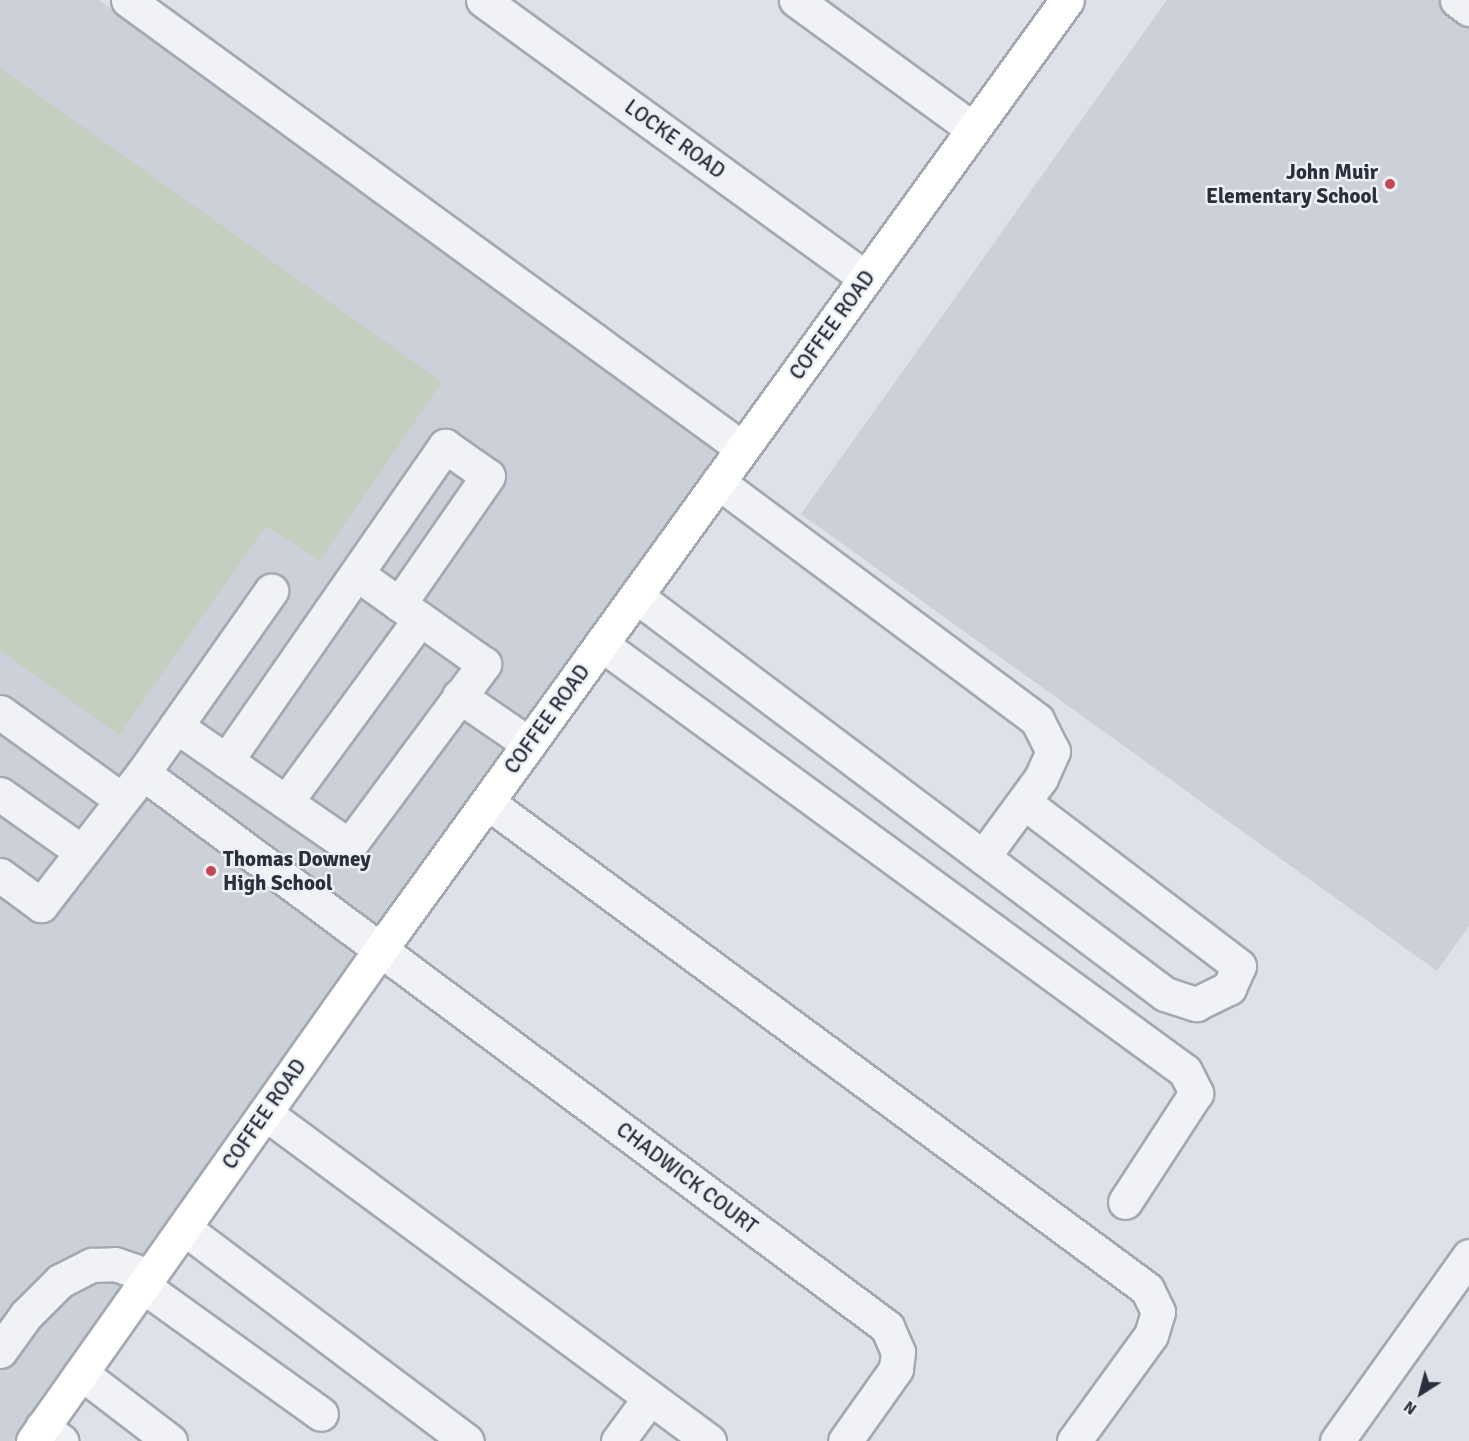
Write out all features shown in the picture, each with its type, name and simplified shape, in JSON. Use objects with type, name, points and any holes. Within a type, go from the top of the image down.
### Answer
[{"type":"main road","name":"COFFEE ROAD","points":[[45,1436],[81,1373],[380,950],[1067,0]]},
{"type":"street","points":[[128,0],[742,448]]},
{"type":"street","name":"LOCKE ROAD","points":[[483,0],[866,278]]},
{"type":"street","points":[[796,0],[973,129]]},
{"type":"street","points":[[1457,0],[1469,9]]},
{"type":"street","points":[[226,761],[445,446],[488,476],[410,612],[286,802]]},
{"type":"street","points":[[718,482],[1037,720],[1053,751],[1024,802],[983,857]]},
{"type":"street","points":[[176,726],[350,846],[483,664],[357,574]]},
{"type":"street","points":[[0,875],[41,905],[143,773],[271,591]]},
{"type":"street","points":[[636,596],[1165,994],[1196,1004],[1229,988],[1239,966],[1024,802]]},
{"type":"street","points":[[601,644],[1185,1071],[1196,1093],[1125,1202]]},
{"type":"street","points":[[459,696],[529,744]]},
{"type":"street","points":[[0,712],[122,800]]},
{"type":"street","name":"CHADWICK COURT","points":[[143,773],[887,1327],[898,1352],[896,1369],[845,1441]]},
{"type":"street","points":[[0,794],[82,852]]},
{"type":"street","points":[[488,802],[1147,1289],[1158,1312],[1150,1335],[1074,1441]]},
{"type":"street","points":[[265,1113],[649,1399],[710,1441]]},
{"type":"street","points":[[184,1228],[467,1441]]},
{"type":"street","points":[[1337,1441],[1458,1293],[1469,1256]]},
{"type":"street","points":[[0,1351],[26,1315],[60,1281],[92,1265],[115,1264],[146,1281],[321,1414]]},
{"type":"street","points":[[81,1373],[170,1441]]},
{"type":"street","points":[[618,1441],[649,1399]]},
{"type":"shaded area","name":"Thomas Downey High School","points":[[0,0],[99,0],[721,452],[14,1441],[0,1441]]},
{"type":"shaded area","points":[[1167,0],[1463,0],[1469,4],[1469,926],[1437,971],[801,514]]},
{"type":"green space","points":[[0,68],[442,382],[320,560],[266,526],[119,735],[0,650]]},
{"type":"place","name":"John Muir Elementary School","points":[[1390,184]]},
{"type":"place","name":"Thomas Downey High School","points":[[211,871]]}]
